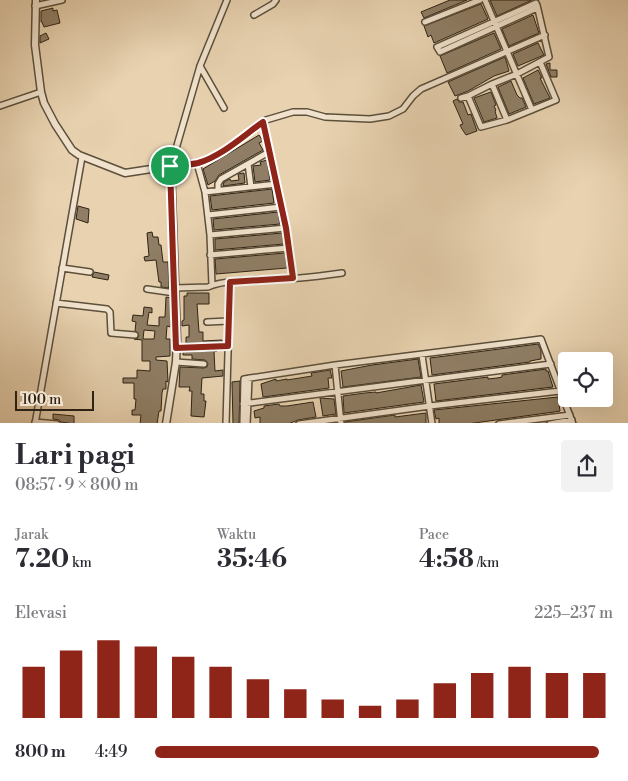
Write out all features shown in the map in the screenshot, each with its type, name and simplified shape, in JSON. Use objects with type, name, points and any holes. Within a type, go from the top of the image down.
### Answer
[{"type":"street","points":[[62,0],[36,3],[35,45],[38,93],[72,150],[82,157],[125,173],[197,163],[220,153],[263,122],[293,112],[307,112],[325,117],[370,119],[389,116],[403,109],[413,96],[422,89],[545,35]]},
{"type":"street","points":[[166,423],[176,362],[170,166],[200,66],[227,0]]},
{"type":"street","points":[[254,15],[273,4],[276,0]]},
{"type":"street","points":[[425,22],[480,0]]},
{"type":"street","points":[[484,0],[508,51],[532,110]]},
{"type":"street","points":[[460,98],[517,74],[549,57],[536,4],[496,25],[440,52],[437,47],[496,25]]},
{"type":"street","points":[[468,96],[481,127],[507,120],[556,99],[540,62]]},
{"type":"street","points":[[200,66],[224,108]]},
{"type":"street","points":[[492,84],[507,120]]},
{"type":"street","points":[[0,106],[38,93]]},
{"type":"street","points":[[263,122],[286,228],[293,278]]},
{"type":"street","points":[[218,190],[221,180],[269,152]]},
{"type":"street","points":[[37,423],[82,157]]},
{"type":"street","points":[[197,163],[205,192],[208,215],[212,285]]},
{"type":"street","points":[[248,164],[251,187]]},
{"type":"street","points":[[205,192],[277,184]]},
{"type":"street","points":[[208,215],[281,207]]},
{"type":"street","points":[[210,234],[286,228]]},
{"type":"street","points":[[210,255],[289,248]]},
{"type":"street","points":[[62,268],[90,272]]},
{"type":"street","points":[[147,289],[175,291],[230,282],[342,273]]},
{"type":"street","points":[[226,423],[230,282]]},
{"type":"street","points":[[56,303],[107,309],[110,312],[111,333],[135,335]]},
{"type":"street","points":[[207,322],[229,321]]},
{"type":"street","points":[[245,422],[249,378],[335,365],[541,339],[558,385]]},
{"type":"street","points":[[176,348],[228,346]]},
{"type":"street","points":[[422,355],[432,423]]},
{"type":"street","points":[[176,362],[204,364]]},
{"type":"street","points":[[246,403],[551,364]]},
{"type":"street","points":[[335,365],[340,421]]},
{"type":"street","points":[[313,423],[340,421],[430,406],[558,391]]},
{"type":"street","points":[[567,407],[572,419]]},
{"type":"street","points":[[514,423],[572,419]]},
{"type":"street","points":[[554,423],[572,419]]},
{"type":"building","points":[[450,0],[467,0],[424,18],[421,12]]},
{"type":"building","points":[[490,0],[532,0],[497,16]]},
{"type":"building","points":[[481,4],[488,19],[434,43],[431,35],[428,37],[424,26]]},
{"type":"building","points":[[53,8],[53,11],[57,10],[60,23],[44,27],[41,22],[41,11]]},
{"type":"building","points":[[533,15],[539,33],[509,46],[502,29]]},
{"type":"building","points":[[46,33],[49,39],[40,43],[40,36]]},
{"type":"building","points":[[494,33],[501,49],[447,73],[440,56]]},
{"type":"building","points":[[538,43],[544,55],[518,66],[513,54]]},
{"type":"building","points":[[505,57],[509,71],[494,76],[455,96],[448,82]]},
{"type":"building","points":[[550,63],[550,70],[557,70],[557,77],[551,77],[546,64]]},
{"type":"building","points":[[538,70],[550,98],[534,104],[523,78]]},
{"type":"building","points":[[511,81],[517,95],[522,98],[526,107],[509,114],[498,87]]},
{"type":"building","points":[[491,92],[496,105],[494,106],[497,118],[484,122],[474,98]]},
{"type":"building","points":[[457,99],[459,102],[463,102],[468,115],[471,114],[477,131],[466,135],[462,129],[460,125],[463,124],[453,101]]},
{"type":"building","points":[[259,135],[263,141],[259,143],[263,150],[219,175],[215,181],[208,185],[203,169]]},
{"type":"building","points":[[267,160],[270,180],[255,182],[253,166],[261,165],[260,162]]},
{"type":"building","points":[[244,173],[245,183],[223,186],[224,182],[230,179],[231,181],[239,180],[238,174]]},
{"type":"building","points":[[272,189],[274,203],[212,210],[210,196]]},
{"type":"building","points":[[78,206],[89,209],[88,223],[76,219]]},
{"type":"building","points":[[278,212],[280,224],[214,230],[213,219]]},
{"type":"building","points":[[152,232],[153,237],[158,237],[159,245],[161,245],[163,262],[168,262],[169,288],[161,287],[156,260],[145,261],[144,257],[149,256],[147,233]]},
{"type":"building","points":[[282,233],[284,244],[215,250],[215,239]]},
{"type":"building","points":[[285,253],[287,268],[216,274],[215,259]]},
{"type":"building","points":[[94,272],[109,275],[108,280],[92,277]]},
{"type":"building","points":[[187,293],[209,293],[209,304],[197,304],[199,332],[203,332],[203,341],[222,340],[222,342],[186,343],[186,337],[189,337],[189,325],[182,326],[182,321],[184,320],[184,296],[187,296]]},
{"type":"building","points":[[166,297],[171,298],[171,322],[170,327],[167,326],[166,339],[170,339],[170,356],[156,357],[156,360],[167,361],[168,382],[166,381],[166,389],[163,389],[162,393],[161,411],[159,411],[157,423],[140,423],[141,415],[132,415],[132,410],[135,410],[136,399],[134,399],[134,383],[123,383],[123,378],[137,378],[137,370],[150,371],[150,361],[142,361],[142,340],[134,339],[137,339],[139,335],[135,331],[136,322],[132,321],[133,315],[143,316],[144,307],[152,308],[152,313],[149,312],[147,325],[159,326],[159,317],[165,317]],"holes":[[[144,330],[155,331],[154,339],[143,339]]]},
{"type":"building","points":[[538,344],[541,350],[541,359],[432,375],[430,358]]},
{"type":"building","points":[[217,351],[214,352],[215,371],[223,370],[223,376],[202,378],[201,394],[204,394],[204,401],[206,401],[204,417],[191,416],[192,391],[189,391],[190,387],[179,387],[180,367],[204,368],[208,364],[205,360],[192,359],[192,355],[183,355],[183,352]]},
{"type":"building","points":[[418,359],[421,377],[343,387],[341,371]]},
{"type":"building","points":[[546,369],[553,387],[436,401],[434,384],[488,377],[488,379],[497,378],[502,377],[502,375]]},
{"type":"building","points":[[330,370],[332,378],[328,378],[329,388],[263,397],[261,384],[276,379],[276,381],[312,376],[311,373]]},
{"type":"building","points":[[240,381],[239,423],[233,423],[232,382]]},
{"type":"building","points":[[421,385],[424,402],[344,413],[343,396],[376,393]]},
{"type":"building","points":[[558,397],[560,411],[474,423],[439,423],[439,418],[436,419],[434,410]]},
{"type":"building","points":[[320,398],[334,399],[336,414],[323,416]]},
{"type":"building","points":[[313,402],[316,417],[290,423],[260,423],[260,417],[255,418],[254,411],[264,408],[264,406],[279,404],[280,406]]},
{"type":"building","points":[[426,413],[426,423],[345,423],[395,415],[395,417]]},
{"type":"building","points":[[53,414],[74,416],[74,423],[61,422],[53,419]]},
{"type":"route","points":[[263,122],[286,228],[293,278],[230,282],[228,346],[176,348],[170,166],[197,163],[220,153],[263,122]]}]
